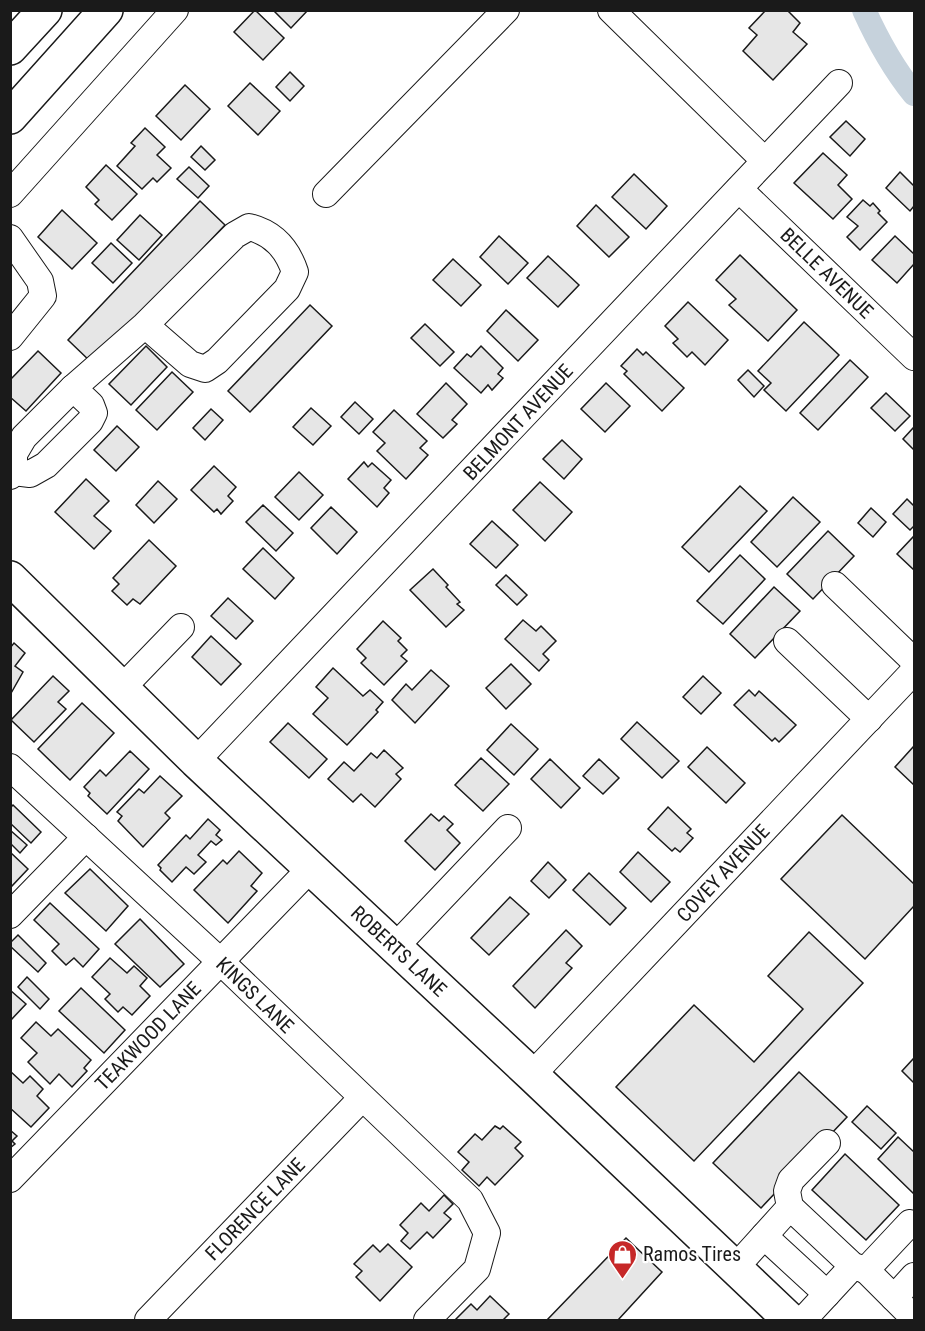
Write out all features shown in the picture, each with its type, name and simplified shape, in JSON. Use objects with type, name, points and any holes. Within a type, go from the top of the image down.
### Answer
[{"type":"main road","points":[[10,48],[45,10]]},
{"type":"main road","points":[[10,117],[106,10]]},
{"type":"main road","name":"ROBERTS LANE","points":[[10,578],[196,761],[790,1320]]},
{"type":"street","points":[[10,194],[175,10]]},
{"type":"street","points":[[326,194],[506,10]]},
{"type":"street","points":[[611,10],[765,161]]},
{"type":"street","name":"BELMONT AVENUE","points":[[196,761],[839,83]]},
{"type":"street","name":"BELLE AVENUE","points":[[739,189],[915,357]]},
{"type":"street","points":[[73,388],[91,405],[94,413],[90,421],[46,465],[30,474],[12,463],[24,437],[73,388],[145,325],[235,235],[249,227],[266,231],[290,255],[295,272],[287,289],[217,361],[205,369],[190,364],[145,325]]},
{"type":"street","points":[[10,238],[40,281],[43,296],[10,337]]},
{"type":"street","points":[[834,585],[915,661]]},
{"type":"street","points":[[122,688],[181,627]]},
{"type":"street","points":[[787,641],[869,719]]},
{"type":"street","name":"COVEY AVENUE","points":[[532,1075],[915,671]]},
{"type":"street","name":"KINGS LANE","points":[[10,767],[220,961],[470,1200],[487,1233],[477,1269],[427,1320]]},
{"type":"street","points":[[395,947],[508,828]]},
{"type":"street","points":[[10,915],[86,837]]},
{"type":"street","name":"TEAKWOOD LANE","points":[[10,1179],[311,868]]},
{"type":"street","name":"FLORENCE LANE","points":[[148,1320],[362,1098]]},
{"type":"street","points":[[827,1143],[791,1180],[787,1191],[790,1207],[915,1318]]},
{"type":"street","points":[[735,1268],[790,1207]]},
{"type":"street","points":[[803,1320],[827,1294],[860,1268],[910,1222],[915,1226]]},
{"type":"street","points":[[764,1236],[827,1294]]},
{"type":"street","points":[[894,1298],[915,1276]]},
{"type":"building","points":[[255,10],[284,38],[263,60],[234,32]]},
{"type":"building","points":[[273,10],[308,10],[291,28]]},
{"type":"building","points":[[766,10],[787,10],[800,23],[793,32],[807,44],[773,80],[743,51],[757,35],[749,28]]},
{"type":"building","points":[[290,72],[304,86],[290,101],[276,87]]},
{"type":"building","points":[[250,83],[280,111],[258,135],[228,106]]},
{"type":"building","points":[[185,85],[210,109],[181,140],[156,116]]},
{"type":"building","points":[[846,121],[865,139],[850,156],[830,137]]},
{"type":"building","points":[[145,128],[165,147],[157,155],[171,168],[157,182],[153,178],[142,189],[117,166],[135,146],[131,143]]},
{"type":"building","points":[[201,146],[215,160],[205,170],[191,157]]},
{"type":"building","points":[[823,153],[847,175],[838,185],[852,199],[833,219],[794,183]]},
{"type":"building","points":[[106,165],[137,194],[112,220],[95,204],[99,200],[86,187]]},
{"type":"building","points":[[189,167],[209,186],[198,198],[177,179]]},
{"type":"building","points":[[900,172],[914,186],[914,206],[910,211],[886,188]]},
{"type":"building","points":[[634,174],[667,206],[646,229],[612,197]]},
{"type":"building","points":[[863,200],[870,206],[873,203],[880,211],[878,213],[887,222],[860,250],[847,237],[858,226],[847,217]]},
{"type":"building","points":[[200,201],[225,225],[93,364],[68,340]]},
{"type":"building","points":[[596,205],[629,237],[609,257],[577,226]]},
{"type":"building","points":[[62,210],[97,243],[72,269],[38,237]]},
{"type":"building","points":[[140,215],[162,235],[139,260],[117,240]]},
{"type":"building","points":[[499,236],[528,263],[508,284],[480,257]]},
{"type":"building","points":[[895,236],[914,254],[914,264],[897,283],[872,260]]},
{"type":"building","points":[[111,243],[132,263],[113,283],[92,263]]},
{"type":"building","points":[[740,255],[797,310],[768,341],[729,305],[736,299],[716,280]]},
{"type":"building","points":[[548,256],[579,285],[558,307],[527,278]]},
{"type":"building","points":[[453,259],[481,285],[461,306],[433,280]]},
{"type":"building","points":[[688,302],[728,340],[705,365],[692,352],[687,357],[673,343],[678,339],[665,326]]},
{"type":"building","points":[[310,305],[332,326],[250,412],[228,391]]},
{"type":"building","points":[[506,310],[538,340],[518,361],[487,331]]},
{"type":"building","points":[[804,322],[839,355],[786,411],[764,390],[771,383],[758,371]]},
{"type":"building","points":[[425,324],[454,352],[440,366],[411,338]]},
{"type":"building","points":[[146,346],[167,367],[131,405],[109,384]]},
{"type":"building","points":[[481,346],[503,368],[498,374],[503,378],[492,390],[488,385],[481,393],[454,368],[467,354],[471,357]]},
{"type":"building","points":[[637,349],[643,355],[646,352],[684,388],[662,411],[624,374],[627,371],[621,366]]},
{"type":"building","points":[[38,351],[61,373],[26,411],[10,397],[10,380]]},
{"type":"building","points":[[850,360],[868,377],[818,430],[800,413]]},
{"type":"building","points":[[748,370],[764,386],[754,397],[738,380]]},
{"type":"building","points":[[172,372],[193,392],[157,430],[136,410]]},
{"type":"building","points":[[446,383],[467,404],[452,420],[457,424],[443,438],[417,414]]},
{"type":"building","points":[[606,383],[630,406],[605,432],[581,409]]},
{"type":"building","points":[[886,393],[910,416],[895,431],[871,408]]},
{"type":"building","points":[[355,402],[373,419],[359,434],[341,417]]},
{"type":"building","points":[[311,408],[331,426],[313,445],[293,427]]},
{"type":"building","points":[[211,409],[223,420],[205,440],[193,428]]},
{"type":"building","points":[[394,410],[427,441],[420,448],[428,455],[406,479],[377,451],[385,443],[373,432]]},
{"type":"building","points":[[117,426],[139,447],[116,471],[94,450]]},
{"type":"building","points":[[914,427],[914,450],[903,439]]},
{"type":"building","points":[[562,440],[582,459],[564,479],[543,459]]},
{"type":"building","points":[[364,462],[368,467],[372,463],[391,480],[384,488],[389,493],[377,507],[348,479]]},
{"type":"building","points":[[214,466],[236,487],[228,496],[233,501],[221,514],[217,509],[214,512],[191,490]]},
{"type":"building","points":[[299,472],[323,495],[299,520],[275,497]]},
{"type":"building","points":[[86,479],[109,501],[94,516],[111,531],[94,549],[55,512]]},
{"type":"building","points":[[158,481],[177,499],[154,523],[136,505]]},
{"type":"building","points":[[540,482],[572,512],[545,541],[513,510]]},
{"type":"building","points":[[740,486],[767,511],[709,572],[682,547]]},
{"type":"building","points":[[793,497],[820,522],[777,567],[751,542]]},
{"type":"building","points":[[907,499],[914,506],[914,526],[910,530],[893,514]]},
{"type":"building","points":[[263,505],[293,533],[276,551],[246,522]]},
{"type":"building","points":[[331,507],[357,532],[337,554],[311,528]]},
{"type":"building","points":[[871,508],[886,522],[873,537],[858,523]]},
{"type":"building","points":[[492,521],[518,545],[496,568],[470,544]]},
{"type":"building","points":[[828,531],[854,556],[813,599],[787,574]]},
{"type":"building","points":[[914,536],[914,570],[897,554]]},
{"type":"building","points":[[149,540],[176,566],[140,604],[133,599],[127,605],[112,591],[119,584],[113,578]]},
{"type":"building","points":[[263,548],[294,578],[275,599],[243,569]]},
{"type":"building","points":[[740,555],[765,579],[723,624],[697,601]]},
{"type":"building","points":[[433,569],[448,585],[446,587],[460,602],[457,604],[464,610],[446,627],[410,590]]},
{"type":"building","points":[[506,575],[527,595],[517,605],[496,585]]},
{"type":"building","points":[[774,587],[800,611],[755,658],[730,634]]},
{"type":"building","points":[[228,598],[253,621],[236,639],[211,616]]},
{"type":"building","points":[[523,620],[536,631],[541,626],[556,641],[543,654],[549,660],[539,671],[505,639]]},
{"type":"building","points":[[383,621],[401,638],[398,641],[407,650],[401,656],[407,661],[384,685],[361,663],[366,658],[357,649]]},
{"type":"building","points":[[211,636],[241,664],[221,685],[192,657]]},
{"type":"building","points":[[14,643],[25,653],[15,666],[23,672],[10,695],[10,648]]},
{"type":"building","points":[[511,664],[531,684],[506,709],[486,688]]},
{"type":"building","points":[[333,668],[363,696],[370,690],[383,702],[376,710],[378,712],[347,745],[313,714],[328,698],[316,687]]},
{"type":"building","points":[[431,670],[449,686],[415,723],[392,700],[406,684],[412,690]]},
{"type":"building","points":[[53,676],[69,691],[58,702],[66,709],[34,742],[11,720]]},
{"type":"building","points":[[703,676],[721,693],[701,714],[683,697]]},
{"type":"building","points":[[749,690],[755,696],[759,691],[796,725],[779,742],[775,738],[772,741],[734,705]]},
{"type":"building","points":[[82,703],[114,733],[70,780],[38,749]]},
{"type":"building","points":[[637,722],[679,761],[662,778],[621,739]]},
{"type":"building","points":[[288,723],[327,759],[309,778],[270,742]]},
{"type":"building","points":[[511,724],[538,749],[514,775],[487,750]]},
{"type":"building","points":[[914,746],[914,785],[895,767]]},
{"type":"building","points":[[707,747],[745,783],[726,803],[688,767]]},
{"type":"building","points":[[384,750],[403,768],[396,774],[401,779],[375,807],[361,794],[353,802],[328,779],[344,762],[354,771],[371,753],[377,758]]},
{"type":"building","points":[[130,751],[149,769],[107,814],[88,796],[90,793],[84,787],[100,770],[106,776]]},
{"type":"building","points":[[481,758],[509,784],[483,811],[455,785]]},
{"type":"building","points":[[550,759],[580,788],[561,808],[531,779]]},
{"type":"building","points":[[599,759],[619,778],[603,794],[583,776]]},
{"type":"building","points":[[160,776],[182,796],[165,813],[170,818],[143,847],[118,821],[122,816],[117,812],[139,789],[144,793]]},
{"type":"building","points":[[13,805],[41,832],[31,843],[10,823],[10,808]]},
{"type":"building","points":[[668,807],[691,829],[687,833],[693,838],[680,852],[675,848],[672,851],[648,829]]},
{"type":"building","points":[[431,814],[439,821],[444,816],[453,824],[447,830],[460,843],[435,870],[405,841]]},
{"type":"building","points":[[842,815],[914,884],[914,906],[865,959],[781,879]]},
{"type":"building","points":[[208,819],[220,830],[216,835],[222,840],[216,845],[211,841],[198,855],[206,862],[194,874],[186,867],[172,882],[158,865],[186,835],[190,839]]},
{"type":"building","points":[[10,830],[27,845],[20,853],[10,843]]},
{"type":"building","points":[[239,851],[262,873],[251,886],[257,891],[228,923],[194,890],[223,860],[227,864]]},
{"type":"building","points":[[10,852],[28,869],[10,888]]},
{"type":"building","points":[[638,852],[670,882],[651,902],[620,872]]},
{"type":"building","points":[[548,862],[566,880],[549,898],[531,881]]},
{"type":"building","points":[[90,869],[128,906],[106,931],[65,893]]},
{"type":"building","points":[[589,873],[626,908],[610,925],[573,890]]},
{"type":"building","points":[[510,897],[529,914],[489,955],[471,938]]},
{"type":"building","points":[[50,903],[99,949],[83,967],[74,958],[66,965],[52,951],[59,944],[34,920]]},
{"type":"building","points":[[140,919],[184,964],[160,987],[115,944]]},
{"type":"building","points":[[566,930],[582,946],[566,963],[572,968],[535,1008],[513,986]]},
{"type":"building","points":[[809,932],[863,983],[694,1161],[616,1087],[694,1005],[754,1062],[803,1009],[768,976]]},
{"type":"building","points":[[18,935],[46,963],[38,972],[10,946]]},
{"type":"building","points":[[110,958],[127,973],[134,966],[147,978],[140,986],[150,996],[132,1015],[123,1007],[118,1012],[105,999],[110,994],[92,977]]},
{"type":"building","points":[[27,977],[49,999],[40,1009],[18,987]]},
{"type":"building","points":[[81,988],[125,1030],[104,1053],[59,1011]]},
{"type":"building","points":[[10,990],[26,1004],[10,1021]]},
{"type":"building","points":[[36,1022],[51,1036],[58,1029],[91,1060],[84,1068],[87,1071],[72,1087],[59,1074],[50,1084],[28,1062],[37,1053],[21,1038]]},
{"type":"building","points":[[914,1058],[914,1083],[902,1071]]},
{"type":"building","points":[[10,1071],[23,1083],[30,1076],[43,1089],[37,1096],[49,1108],[31,1127],[10,1108]]},
{"type":"building","points":[[799,1072],[847,1117],[761,1208],[713,1163]]},
{"type":"building","points":[[867,1106],[896,1133],[881,1149],[852,1122]]},
{"type":"building","points":[[495,1126],[500,1129],[503,1126],[521,1142],[515,1148],[523,1156],[495,1185],[487,1177],[479,1186],[462,1170],[469,1162],[458,1152],[475,1134],[482,1140]]},
{"type":"building","points":[[10,1130],[17,1136],[12,1141],[15,1144],[10,1148]]},
{"type":"building","points":[[898,1137],[914,1152],[914,1194],[878,1159]]},
{"type":"building","points":[[845,1154],[899,1205],[866,1240],[812,1190]]},
{"type":"building","points":[[444,1195],[453,1204],[444,1213],[451,1219],[433,1238],[427,1232],[410,1249],[401,1241],[408,1233],[400,1225],[421,1203],[429,1211]]},
{"type":"building","name":"Ramos Tires","points":[[626,1238],[662,1272],[618,1320],[547,1320]]},
{"type":"building","points":[[388,1244],[412,1267],[380,1301],[356,1277],[362,1271],[354,1264],[373,1245],[380,1252]]},
{"type":"building","points":[[490,1296],[509,1314],[503,1320],[455,1320],[471,1304],[477,1310]]},
{"type":"waterway","points":[[864,10],[886,54],[914,94]]},
{"type":"place","name":"Ramos Tires","points":[[622,1280]]}]
